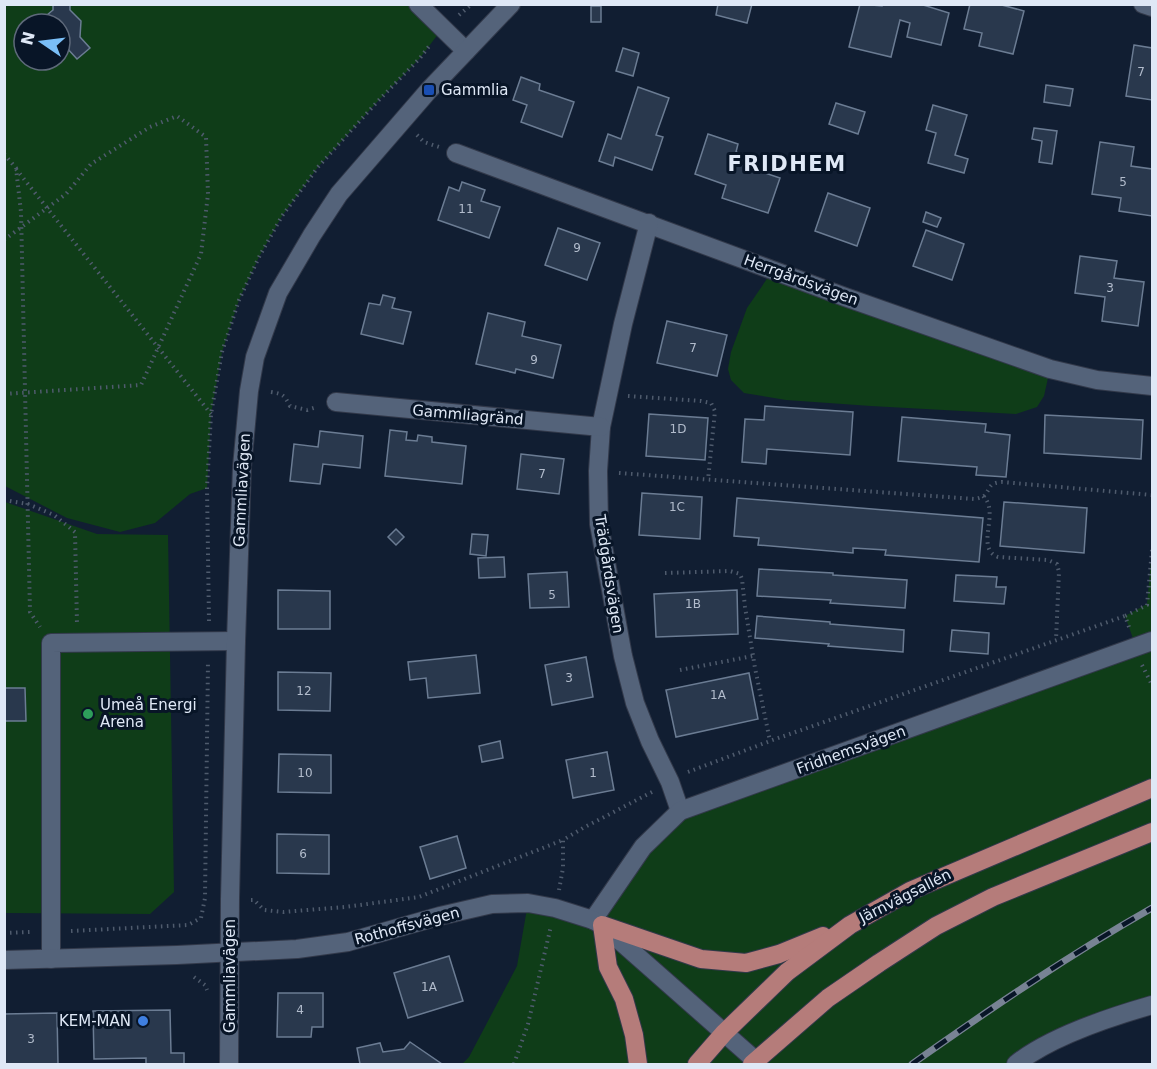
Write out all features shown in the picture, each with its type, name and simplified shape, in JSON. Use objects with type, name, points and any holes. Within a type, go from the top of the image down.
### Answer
[{"type":"main road","name":"Järnvägsallén","points":[[697,1065],[724,1033],[787,972],[850,925],[910,891],[1152,788]]},
{"type":"main road","points":[[754,1062],[828,998],[936,926],[993,897],[1152,832]]},
{"type":"main road","points":[[598,923],[701,959],[746,963],[779,954],[850,925]]},
{"type":"main road","points":[[598,923],[608,967],[624,999],[634,1035],[638,1065]]},
{"type":"street","points":[[418,4],[466,51]]},
{"type":"street","name":"Gammliavägen","points":[[229,1065],[230,899],[242,467],[249,391],[255,357],[278,293],[339,194],[429,90],[511,4]]},
{"type":"street","points":[[1143,4],[1152,6]]},
{"type":"street","name":"Herrgårdsvägen","points":[[456,153],[845,297],[1050,369],[1097,380],[1152,386]]},
{"type":"street","name":"Trädgårdsvägen","points":[[649,223],[623,324],[601,427],[597,471],[599,524],[623,656],[635,703],[670,782],[680,811]]},
{"type":"street","name":"Gammliagränd","points":[[336,402],[601,427]]},
{"type":"street","points":[[51,959],[51,643],[236,641]]},
{"type":"street","name":"Fridhemsvägen","points":[[598,923],[643,847],[680,811],[1144,644]]},
{"type":"street","name":"Rothoffsvägen","points":[[4,960],[297,950],[348,942],[492,904],[528,903],[555,908],[598,923],[754,1062]]},
{"type":"street","points":[[1016,1065],[1047,1044],[1082,1029],[1152,1005]]},
{"type":"path","points":[[4,240],[66,194],[91,164],[150,127],[177,116],[206,137],[208,195],[201,254],[141,385],[4,394]]},
{"type":"path","points":[[414,131],[424,142],[456,153]]},
{"type":"path","points":[[4,154],[211,414]]},
{"type":"path","points":[[16,168],[22,227],[30,612],[51,643]]},
{"type":"path","points":[[269,402],[271,392],[281,393],[290,406],[307,410],[336,402]]},
{"type":"path","points":[[608,394],[711,403],[715,411],[708,480]]},
{"type":"path","points":[[597,471],[974,499],[983,496],[995,482],[1152,495]]},
{"type":"path","points":[[983,496],[989,501],[987,541],[993,555],[1048,560],[1057,564],[1059,572],[1056,640]]},
{"type":"path","points":[[4,500],[28,504],[54,515],[75,532],[77,643]]},
{"type":"path","points":[[1152,550],[1147,605],[1125,616],[1144,644],[1143,668],[1152,685]]},
{"type":"path","points":[[665,573],[730,571],[740,574],[770,741]]},
{"type":"path","points":[[680,670],[753,656]]},
{"type":"path","points":[[4,933],[188,926],[201,918],[206,898],[254,900],[264,910],[283,912],[419,897],[563,840]]},
{"type":"green space","points":[[4,5],[418,5],[442,29],[420,58],[318,167],[282,216],[239,300],[222,352],[211,414],[207,488],[190,494],[155,523],[120,532],[67,518],[5,486]]},
{"type":"green space","points":[[773,270],[1050,369],[1044,396],[1037,407],[1016,414],[786,400],[744,393],[731,380],[728,369],[731,352],[747,308]]},
{"type":"green space","name":"Umeå Energi Arena","points":[[5,502],[97,534],[168,535],[174,892],[150,914],[5,913]]},
{"type":"green space","points":[[1152,550],[1152,1005],[1016,1064],[462,1064],[469,1057],[517,966],[528,903],[593,920],[680,811],[1136,647],[1125,616],[1147,604]]},
{"type":"building","points":[[53,4],[70,4],[72,12],[51,12]]},
{"type":"building","points":[[718,4],[752,4],[747,23],[716,15]]},
{"type":"building","points":[[860,4],[882,6],[882,4],[920,4],[949,13],[941,45],[907,37],[910,23],[900,20],[891,57],[849,47]]},
{"type":"building","points":[[970,4],[998,4],[1024,11],[1013,54],[979,46],[982,33],[964,29]]},
{"type":"building","points":[[591,6],[601,6],[601,22],[591,22]]},
{"type":"building","points":[[72,12],[81,21],[80,37],[90,48],[77,59],[72,54]]},
{"type":"building","points":[[1134,45],[1152,48],[1152,100],[1126,96]]},
{"type":"building","points":[[623,48],[639,53],[633,76],[616,71]]},
{"type":"building","points":[[521,77],[540,84],[539,90],[574,102],[562,137],[521,122],[527,105],[513,100]]},
{"type":"building","points":[[1046,85],[1073,89],[1070,106],[1044,102]]},
{"type":"building","points":[[638,87],[669,98],[656,135],[663,137],[652,170],[615,157],[613,166],[599,161],[608,134],[621,139]]},
{"type":"building","points":[[836,103],[865,112],[858,134],[829,124]]},
{"type":"building","points":[[933,105],[967,115],[955,155],[968,159],[964,173],[928,163],[936,133],[926,130]]},
{"type":"building","points":[[1034,128],[1057,131],[1052,164],[1039,162],[1042,141],[1032,139]]},
{"type":"building","points":[[708,134],[738,144],[736,152],[744,155],[741,165],[780,178],[768,213],[722,198],[726,185],[695,174]]},
{"type":"building","points":[[1100,142],[1134,147],[1131,166],[1152,169],[1152,216],[1119,211],[1121,198],[1092,194]]},
{"type":"building","points":[[462,182],[485,190],[481,201],[500,207],[489,238],[438,220],[449,187],[459,191]]},
{"type":"building","points":[[828,193],[870,208],[857,246],[815,231]]},
{"type":"building","points":[[926,212],[941,218],[937,227],[923,222]]},
{"type":"building","points":[[558,228],[600,243],[587,280],[545,265]]},
{"type":"building","points":[[926,230],[964,244],[952,280],[913,266]]},
{"type":"building","points":[[1080,256],[1117,261],[1114,278],[1144,282],[1138,326],[1102,321],[1105,297],[1075,293]]},
{"type":"building","points":[[383,295],[395,298],[392,308],[411,312],[403,344],[361,334],[369,303],[380,305]]},
{"type":"building","points":[[488,313],[525,322],[522,336],[561,345],[553,378],[516,369],[515,373],[476,364]]},
{"type":"building","points":[[667,321],[727,335],[717,376],[657,363]]},
{"type":"building","points":[[765,406],[853,412],[850,455],[767,449],[766,464],[742,462],[745,419],[764,420]]},
{"type":"building","points":[[649,414],[708,418],[705,460],[646,456]]},
{"type":"building","points":[[1045,415],[1143,420],[1141,459],[1044,453]]},
{"type":"building","points":[[902,417],[986,424],[985,432],[1010,435],[1006,477],[976,475],[977,467],[898,461]]},
{"type":"building","points":[[390,430],[407,432],[406,440],[417,441],[418,435],[432,437],[432,442],[466,446],[462,484],[385,476]]},
{"type":"building","points":[[320,431],[363,436],[360,468],[323,464],[320,484],[290,481],[294,444],[318,447]]},
{"type":"building","points":[[521,454],[564,459],[559,494],[517,489]]},
{"type":"building","points":[[642,493],[702,497],[700,539],[639,535]]},
{"type":"building","points":[[737,498],[983,518],[979,562],[885,555],[886,550],[853,548],[853,553],[758,545],[759,538],[734,536]]},
{"type":"building","points":[[1004,502],[1087,508],[1084,553],[1000,546]]},
{"type":"building","points":[[396,529],[404,537],[396,545],[388,537]]},
{"type":"building","points":[[472,534],[488,535],[486,556],[470,554]]},
{"type":"building","points":[[504,557],[505,577],[479,578],[478,558]]},
{"type":"building","points":[[759,569],[907,580],[905,608],[830,603],[831,600],[757,596]]},
{"type":"building","points":[[567,572],[569,607],[530,608],[528,574]]},
{"type":"building","points":[[956,575],[997,577],[996,587],[1006,587],[1004,604],[954,601]]},
{"type":"building","points":[[278,590],[330,591],[330,629],[278,629]]},
{"type":"building","points":[[737,590],[738,634],[656,637],[654,594]]},
{"type":"building","points":[[757,616],[904,630],[903,652],[755,638]]},
{"type":"building","points":[[952,630],[989,633],[988,654],[950,651]]},
{"type":"building","points":[[476,655],[480,693],[428,698],[426,678],[410,680],[408,662]]},
{"type":"building","points":[[586,657],[593,697],[552,705],[545,665]]},
{"type":"building","points":[[278,672],[331,673],[330,711],[278,710]]},
{"type":"building","points":[[749,673],[758,719],[676,737],[666,690]]},
{"type":"building","points":[[4,688],[25,688],[26,721],[4,721]]},
{"type":"building","points":[[500,741],[503,758],[482,762],[479,746]]},
{"type":"building","points":[[607,752],[614,790],[573,798],[566,760]]},
{"type":"building","points":[[279,754],[331,755],[331,793],[278,792]]},
{"type":"building","points":[[277,834],[329,835],[329,874],[277,873]]},
{"type":"building","points":[[457,836],[466,868],[430,879],[420,847]]},
{"type":"building","points":[[449,956],[463,1001],[408,1018],[394,973]]},
{"type":"building","points":[[278,993],[323,993],[323,1027],[312,1027],[311,1037],[277,1037]]},
{"type":"building","points":[[170,1010],[171,1053],[184,1053],[184,1064],[146,1064],[146,1058],[94,1059],[93,1011]]},
{"type":"building","points":[[57,1013],[58,1064],[4,1064],[4,1014]]},
{"type":"building","points":[[410,1042],[442,1064],[360,1064],[357,1048],[380,1043],[383,1052],[404,1049]]},
{"type":"railway","points":[[912,1064],[1030,983],[1090,944],[1152,908]]},
{"type":"place","name":"Gammlia","points":[[429,90]]},
{"type":"place","name":"Umeå Energi Arena","points":[[88,714]]},
{"type":"place","name":"KEM-MAN","points":[[143,1021]]},
{"type":"district","name":"FRIDHEM","points":[[787,164]]}]
